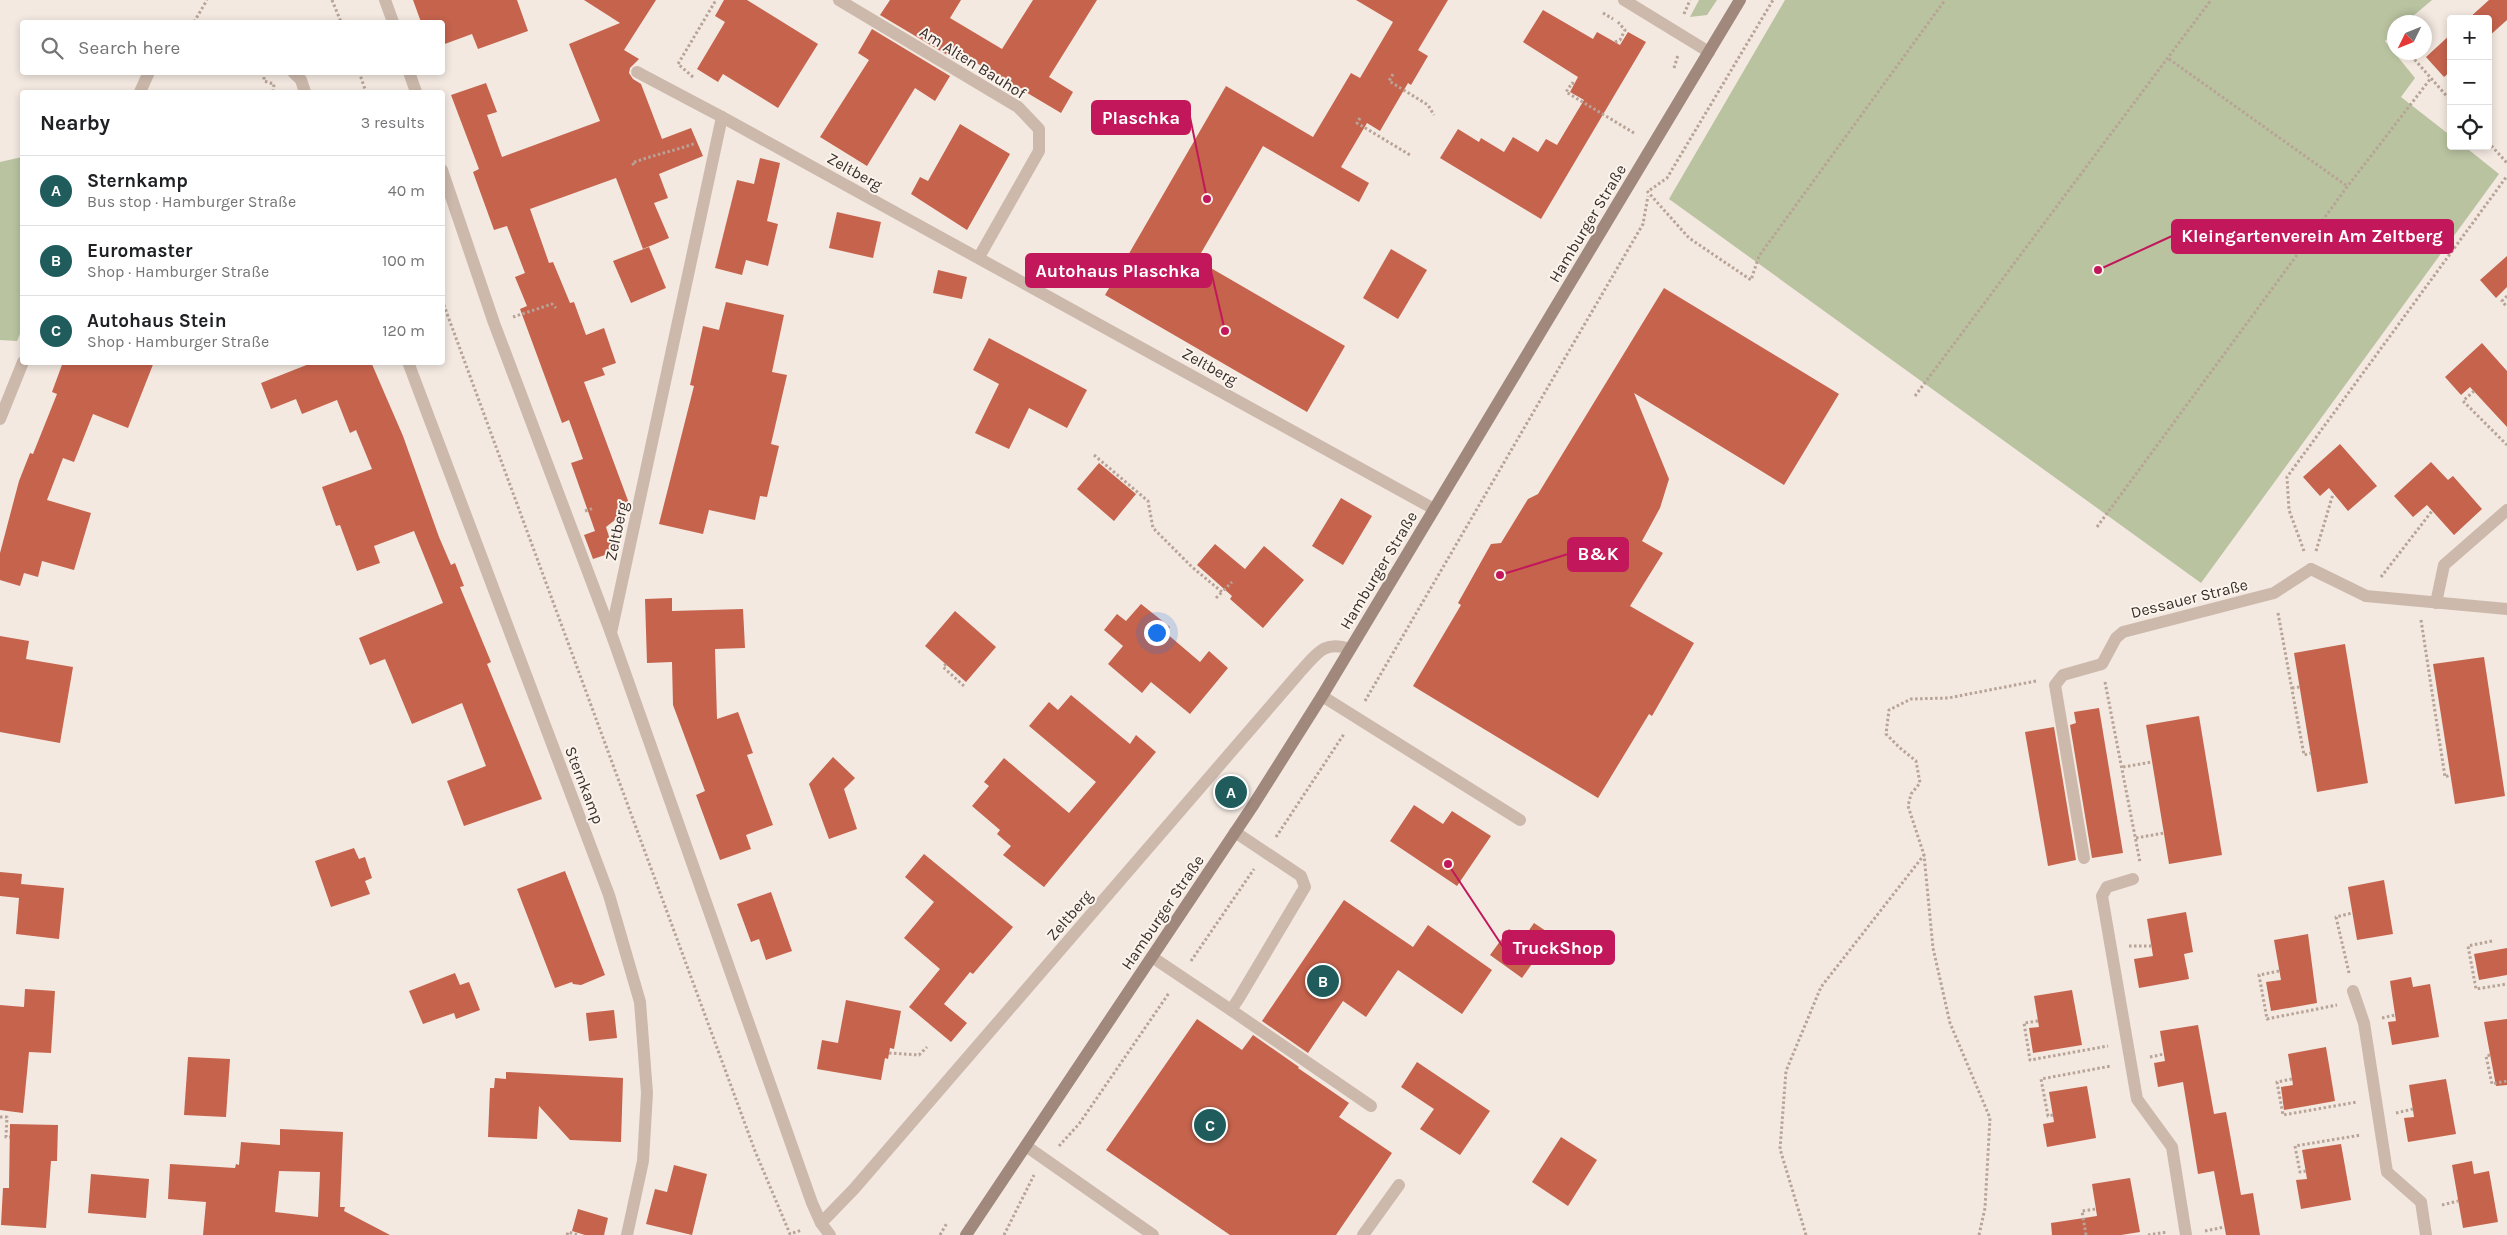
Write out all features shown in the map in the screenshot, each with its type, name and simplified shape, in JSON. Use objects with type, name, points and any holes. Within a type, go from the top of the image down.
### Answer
[{"type":"main road","name":"Hamburger Straße","points":[[966,1235],[1235,832],[1322,696],[1740,0]]},
{"type":"street","points":[[385,0],[392,20]]},
{"type":"street","name":"Am Alten Bauhof","points":[[839,0],[1018,107],[1039,129],[1039,151],[979,257]]},
{"type":"street","points":[[1624,0],[1709,52]]},
{"type":"street","points":[[637,72],[722,117]]},
{"type":"street","points":[[141,90],[148,75]]},
{"type":"street","points":[[296,75],[304,90]]},
{"type":"street","points":[[411,75],[415,90]]},
{"type":"street","name":"Zeltberg","points":[[611,633],[722,117],[1434,509]]},
{"type":"street","name":"Zeltberg","points":[[445,179],[494,323],[611,633],[812,1203],[821,1223],[830,1235]]},
{"type":"street","points":[[0,419],[22,365]]},
{"type":"street","name":"Sternkamp","points":[[409,365],[609,895],[640,1002],[647,1093],[643,1160],[627,1235]]},
{"type":"street","points":[[2436,603],[2444,565],[2507,510]]},
{"type":"street","points":[[2311,569],[2366,596],[2507,609]]},
{"type":"street","name":"Dessauer Straße","points":[[2102,664],[2116,638],[2123,632],[2274,594],[2311,569]]},
{"type":"street","name":"Zeltberg","points":[[821,1223],[867,1174],[1300,672],[1322,649],[1335,644],[1350,649]]},
{"type":"street","points":[[2084,858],[2055,685],[2063,675],[2102,664]]},
{"type":"street","points":[[1322,696],[1520,820]]},
{"type":"street","points":[[1231,1010],[1304,887],[1301,876],[1235,832]]},
{"type":"street","points":[[2133,879],[2106,887],[2102,896],[2137,1099],[2172,1147],[2186,1235]]},
{"type":"street","points":[[1152,957],[1371,1106]]},
{"type":"street","points":[[2355,996],[2364,1023],[2387,1172],[2421,1202],[2426,1235]]},
{"type":"street","points":[[1026,1146],[1153,1235]]},
{"type":"street","points":[[1363,1235],[1399,1185]]},
{"type":"path","points":[[195,20],[207,0]]},
{"type":"path","points":[[332,0],[340,20]]},
{"type":"path","points":[[707,108],[709,92],[678,64],[716,0]]},
{"type":"path","points":[[1684,11],[1690,0]]},
{"type":"path","points":[[1773,0],[1667,178],[1648,192],[1689,238],[1751,280],[1759,256],[1945,0]]},
{"type":"path","points":[[1915,396],[2169,59],[2211,0]]},
{"type":"path","points":[[1603,13],[1620,23],[1625,30],[1620,40],[1615,42]]},
{"type":"path","points":[[2169,59],[2348,186]]},
{"type":"path","points":[[2415,60],[2447,96]]},
{"type":"path","points":[[1393,74],[1389,81],[1428,105],[1434,115]]},
{"type":"path","points":[[264,75],[264,80],[274,84],[273,90]]},
{"type":"path","points":[[360,75],[365,90]]},
{"type":"path","points":[[2097,527],[2348,186],[2431,78]]},
{"type":"path","points":[[1574,84],[1572,83],[1566,92],[1634,133]]},
{"type":"path","points":[[1360,118],[1357,123],[1410,155]]},
{"type":"path","points":[[634,165],[632,163],[653,155],[664,155],[718,134]]},
{"type":"path","points":[[2492,146],[2507,163]]},
{"type":"path","points":[[2311,569],[2289,510],[2287,477],[2507,176]]},
{"type":"path","points":[[2507,296],[2502,301],[2507,307]]},
{"type":"path","points":[[494,323],[552,304],[556,308]]},
{"type":"path","points":[[445,308],[755,1151],[790,1234],[821,1223]]},
{"type":"path","points":[[2474,391],[2464,401],[2507,445]]},
{"type":"path","points":[[1094,455],[1148,501],[1153,528],[1192,567],[1222,592]]},
{"type":"path","points":[[2311,569],[2333,494]]},
{"type":"path","points":[[2366,596],[2432,511]]},
{"type":"path","points":[[1216,598],[1232,582]]},
{"type":"path","points":[[2274,594],[2304,755],[2311,754]]},
{"type":"path","points":[[2418,601],[2445,777],[2450,775]]},
{"type":"path","points":[[946,664],[943,667],[964,686]]},
{"type":"path","points":[[2102,664],[2140,862],[2133,879]]},
{"type":"path","points":[[1979,1235],[1985,1208],[1990,1118],[1950,1023],[1933,948],[1924,855],[1908,806],[1911,794],[1920,783],[1916,761],[1886,734],[1889,710],[1912,699],[1948,698],[2063,675]]},
{"type":"path","points":[[2292,688],[2300,687]]},
{"type":"path","points":[[2432,697],[2438,696]]},
{"type":"path","points":[[2123,767],[2152,762]]},
{"type":"path","points":[[2136,838],[2164,833]]},
{"type":"path","points":[[1806,1235],[1780,1149],[1786,1071],[1821,987],[1924,855]]},
{"type":"path","points":[[2279,972],[2258,975],[2267,1019],[2355,996],[2336,917],[2352,913]]},
{"type":"path","points":[[2492,941],[2468,946],[2476,989],[2507,984]]},
{"type":"path","points":[[2038,1021],[2024,1023],[2030,1060],[2128,1043]]},
{"type":"path","points":[[889,1053],[919,1055],[927,1047]]},
{"type":"path","points":[[2490,1056],[2486,1056],[2492,1084],[2507,1081]]},
{"type":"path","points":[[2053,1115],[2048,1116],[2041,1079],[2131,1063]]},
{"type":"path","points":[[2292,1079],[2277,1082],[2282,1115],[2376,1099]]},
{"type":"path","points":[[0,1117],[7,1117],[6,1137],[10,1137]]},
{"type":"path","points":[[2306,1171],[2300,1172],[2295,1146],[2381,1132]]},
{"type":"path","points":[[2086,1235],[2082,1211],[2096,1209]]},
{"type":"path","points":[[566,1235],[568,1232],[578,1235]]},
{"type":"green space","points":[[1699,0],[1717,0],[1707,15],[1690,17]]},
{"type":"green space","points":[[1785,0],[2432,0],[2414,15],[2387,15],[2387,39],[2385,41],[2387,43],[2387,60],[2400,60],[2415,78],[2401,97],[2447,133],[2447,150],[2469,150],[2499,174],[2201,583],[1669,199]]},
{"type":"green space","points":[[20,157],[20,334],[17,341],[0,340],[0,162]]},
{"type":"building","points":[[413,0],[517,0],[528,31],[478,49],[472,34],[445,44],[445,20],[420,20]]},
{"type":"building","points":[[584,0],[656,0],[624,50],[639,59],[630,68],[629,73],[633,79],[641,84],[662,139],[691,128],[703,156],[659,174],[668,198],[654,203],[669,238],[643,249],[616,178],[530,209],[549,263],[553,262],[570,303],[574,302],[586,335],[604,328],[616,363],[602,368],[605,375],[584,382],[630,506],[629,509],[606,527],[614,552],[593,559],[584,535],[595,531],[571,463],[583,459],[569,420],[562,423],[520,309],[527,306],[515,277],[525,273],[507,226],[494,230],[473,172],[479,169],[451,95],[486,83],[497,112],[487,115],[502,157],[600,121],[569,44],[620,23]]},
{"type":"building","points":[[724,0],[747,0],[818,44],[778,108],[723,74],[718,82],[697,69],[725,22],[715,16]]},
{"type":"building","points":[[890,0],[961,0],[950,18],[1002,49],[1033,0],[1097,0],[1049,77],[1073,92],[1061,113],[963,55],[959,62],[880,15]]},
{"type":"building","points":[[1356,0],[1448,0],[1418,50],[1428,56],[1411,85],[1408,83],[1380,131],[1367,123],[1341,167],[1369,183],[1359,202],[1263,146],[1197,260],[1345,346],[1307,412],[1105,295],[1226,86],[1313,137],[1351,73],[1360,78],[1393,22]]},
{"type":"building","points":[[2489,0],[2507,0],[2507,20],[2492,33],[2492,15],[2472,15]]},
{"type":"building","points":[[1543,10],[1593,39],[1597,32],[1620,45],[1628,32],[1646,42],[1541,219],[1440,158],[1458,129],[1479,142],[1481,138],[1504,152],[1513,137],[1538,152],[1546,139],[1557,145],[1584,100],[1570,92],[1578,77],[1523,42]]},
{"type":"building","points":[[872,29],[950,76],[935,101],[915,88],[867,166],[820,137],[869,60],[858,53]]},
{"type":"building","points":[[2447,38],[2447,74],[2444,77],[2429,60],[2432,60],[2432,51]]},
{"type":"building","points":[[960,124],[1010,154],[967,230],[911,194],[920,177],[928,181]]},
{"type":"building","points":[[760,158],[780,163],[767,221],[778,224],[768,266],[746,260],[742,275],[715,268],[737,180],[754,184]]},
{"type":"building","points":[[837,212],[881,222],[873,258],[829,248]]},
{"type":"building","points":[[649,247],[666,288],[631,303],[613,261]]},
{"type":"building","points":[[1391,249],[1427,270],[1398,319],[1363,298]]},
{"type":"building","points":[[2507,256],[2507,287],[2496,298],[2480,280]]},
{"type":"building","points":[[938,270],[967,277],[962,299],[933,293]]},
{"type":"building","points":[[1664,288],[1839,394],[1784,485],[1634,393],[1669,479],[1660,508],[1642,541],[1663,553],[1630,606],[1694,643],[1652,716],[1649,714],[1598,798],[1413,686],[1461,605],[1458,603],[1491,544],[1501,543],[1528,499],[1538,494]]},
{"type":"building","points":[[726,302],[784,315],[772,372],[787,375],[771,444],[779,446],[767,497],[760,496],[755,520],[709,510],[703,534],[659,524],[694,386],[690,385],[703,326],[719,330]]},
{"type":"building","points":[[989,338],[1087,390],[1067,428],[1029,408],[1009,449],[975,433],[999,384],[973,370]]},
{"type":"building","points":[[2482,343],[2507,371],[2507,427],[2470,387],[2461,395],[2445,377]]},
{"type":"building","points":[[62,365],[153,365],[128,428],[93,414],[74,462],[63,458],[47,500],[91,513],[74,570],[42,561],[38,577],[24,573],[20,586],[0,580],[0,553],[19,481],[30,453],[33,454],[57,394],[52,392]]},
{"type":"building","points":[[306,365],[372,365],[403,436],[439,537],[451,565],[455,563],[464,586],[460,587],[491,662],[487,664],[542,799],[464,826],[447,781],[486,766],[462,703],[412,724],[385,659],[370,665],[359,638],[443,603],[414,531],[374,546],[380,563],[357,571],[340,525],[336,526],[322,487],[372,469],[356,430],[350,433],[337,400],[302,414],[296,399],[271,409],[261,383]]},
{"type":"building","points":[[2340,444],[2377,486],[2348,511],[2329,488],[2320,496],[2303,477]]},
{"type":"building","points":[[2431,462],[2448,480],[2453,476],[2482,509],[2454,535],[2427,505],[2413,517],[2394,496]]},
{"type":"building","points":[[1099,463],[1136,494],[1114,521],[1077,489]]},
{"type":"building","points":[[1341,498],[1372,516],[1343,565],[1312,546]]},
{"type":"building","points":[[1215,544],[1245,569],[1264,546],[1304,580],[1263,628],[1230,599],[1232,596],[1197,565]]},
{"type":"building","points":[[672,598],[672,611],[743,609],[745,648],[715,649],[717,719],[738,712],[753,753],[747,755],[773,825],[746,835],[751,849],[720,860],[696,795],[705,791],[673,705],[672,662],[647,663],[645,599]]},
{"type":"building","points":[[1141,604],[1170,627],[1166,633],[1200,662],[1209,651],[1228,668],[1190,714],[1151,682],[1142,693],[1108,664],[1123,646],[1104,630],[1117,614],[1126,621]]},
{"type":"building","points":[[955,611],[996,647],[966,682],[925,646]]},
{"type":"building","points":[[0,636],[29,641],[26,659],[73,667],[60,743],[0,732]]},
{"type":"building","points":[[2345,644],[2368,783],[2317,792],[2294,653]]},
{"type":"building","points":[[2484,657],[2505,796],[2455,804],[2433,664]]},
{"type":"building","points":[[1071,695],[1130,744],[1136,735],[1156,752],[1044,887],[1003,855],[1011,846],[997,834],[1000,830],[972,806],[989,786],[984,782],[1004,758],[1069,813],[1096,782],[1029,726],[1049,702],[1058,710]]},
{"type":"building","points":[[2099,708],[2123,853],[2092,858],[2070,725],[2076,723],[2074,712]]},
{"type":"building","points":[[2199,716],[2222,855],[2169,864],[2146,725]]},
{"type":"building","points":[[2054,727],[2076,860],[2048,866],[2025,732]]},
{"type":"building","points":[[833,757],[855,778],[844,789],[857,829],[829,839],[809,784]]},
{"type":"building","points":[[1414,805],[1443,824],[1452,811],[1491,836],[1457,886],[1390,841]]},
{"type":"building","points":[[354,848],[359,859],[365,857],[372,878],[365,881],[370,894],[331,907],[315,861]]},
{"type":"building","points":[[924,854],[1013,927],[973,974],[970,972],[944,1004],[967,1023],[951,1042],[909,1007],[940,969],[904,938],[934,902],[905,877]]},
{"type":"building","points":[[565,871],[605,975],[581,985],[573,984],[572,982],[555,988],[517,889]]},
{"type":"building","points":[[0,872],[22,874],[21,884],[64,888],[59,939],[16,934],[19,898],[0,896]]},
{"type":"building","points":[[2384,880],[2393,934],[2357,940],[2348,887]]},
{"type":"building","points":[[771,892],[792,951],[766,960],[759,939],[751,942],[737,904]]},
{"type":"building","points":[[1344,900],[1413,947],[1428,925],[1492,970],[1462,1014],[1398,970],[1366,1017],[1343,1001],[1308,1053],[1262,1021]]},
{"type":"building","points":[[2186,912],[2193,952],[2184,954],[2189,979],[2139,988],[2134,959],[2153,956],[2147,919]]},
{"type":"building","points":[[1534,923],[1552,935],[1522,978],[1490,955],[1509,929],[1523,939]]},
{"type":"building","points":[[2308,934],[2317,1003],[2271,1011],[2266,982],[2281,980],[2274,940]]},
{"type":"building","points":[[2507,948],[2507,975],[2479,980],[2474,954]]},
{"type":"building","points":[[455,973],[460,985],[469,982],[480,1010],[456,1019],[454,1013],[423,1024],[409,991]]},
{"type":"building","points":[[2411,977],[2413,987],[2430,984],[2439,1037],[2392,1045],[2388,1022],[2396,1021],[2390,981]]},
{"type":"building","points":[[25,989],[55,991],[51,1053],[29,1052],[23,1113],[0,1110],[0,1005],[24,1007]]},
{"type":"building","points":[[2072,990],[2082,1045],[2033,1053],[2029,1028],[2039,1027],[2034,996]]},
{"type":"building","points":[[846,1000],[901,1011],[894,1049],[890,1048],[888,1059],[885,1058],[881,1080],[817,1069],[822,1040],[838,1043]]},
{"type":"building","points":[[614,1010],[617,1038],[589,1041],[586,1013]]},
{"type":"building","points":[[1197,1019],[1242,1050],[1253,1035],[1349,1103],[1339,1117],[1392,1153],[1336,1235],[1230,1235],[1106,1150]]},
{"type":"building","points":[[2507,1019],[2507,1085],[2496,1086],[2484,1022]]},
{"type":"building","points":[[2198,1025],[2214,1114],[2226,1112],[2241,1195],[2253,1193],[2260,1235],[2226,1235],[2214,1171],[2198,1174],[2183,1082],[2158,1087],[2154,1063],[2165,1061],[2160,1031]]},
{"type":"building","points":[[2326,1047],[2335,1101],[2284,1110],[2281,1087],[2293,1085],[2288,1054]]},
{"type":"building","points":[[188,1057],[230,1059],[226,1117],[184,1115]]},
{"type":"building","points":[[1417,1062],[1490,1111],[1460,1155],[1420,1129],[1434,1109],[1401,1087]]},
{"type":"building","points":[[506,1072],[623,1078],[621,1142],[570,1140],[539,1106],[537,1139],[488,1137],[490,1088],[494,1088],[495,1078],[506,1079]]},
{"type":"building","points":[[2446,1079],[2456,1134],[2408,1142],[2404,1118],[2414,1117],[2409,1085]]},
{"type":"building","points":[[2087,1086],[2096,1138],[2047,1147],[2043,1124],[2054,1122],[2049,1092]]},
{"type":"building","points":[[10,1124],[58,1125],[57,1161],[51,1161],[46,1228],[1,1225],[3,1188],[9,1188]]},
{"type":"building","points":[[280,1129],[343,1132],[340,1207],[345,1207],[344,1211],[390,1235],[203,1235],[206,1202],[168,1199],[170,1164],[235,1168],[236,1164],[239,1165],[241,1142],[280,1145]],"holes":[[[279,1171],[320,1172],[318,1217],[275,1212]]]},
{"type":"building","points":[[1561,1137],[1597,1160],[1568,1206],[1532,1182]]},
{"type":"building","points":[[2341,1144],[2351,1200],[2301,1209],[2296,1180],[2307,1179],[2302,1150]]},
{"type":"building","points":[[2472,1161],[2474,1174],[2489,1171],[2498,1222],[2463,1228],[2452,1165]]},
{"type":"building","points":[[674,1165],[707,1174],[692,1235],[646,1224],[655,1189],[667,1192]]},
{"type":"building","points":[[91,1174],[149,1179],[146,1218],[88,1213]]},
{"type":"building","points":[[2130,1178],[2140,1232],[2121,1235],[2052,1235],[2051,1223],[2097,1216],[2092,1184]]},
{"type":"building","points":[[578,1209],[608,1218],[604,1235],[585,1235],[572,1231]]},
{"type":"place","name":"Plaschka","points":[[1207,199]]},
{"type":"place","name":"Kleingartenverein Am Zeltberg","points":[[2098,270]]},
{"type":"place","name":"Autohaus Plaschka","points":[[1225,331]]},
{"type":"place","name":"B&K","points":[[1500,575]]},
{"type":"place","name":"Sternkamp","points":[[1231,792]]},
{"type":"place","name":"TruckShop","points":[[1448,864]]},
{"type":"place","name":"Euromaster","points":[[1323,981]]},
{"type":"place","name":"Autohaus Stein","points":[[1210,1125]]}]
